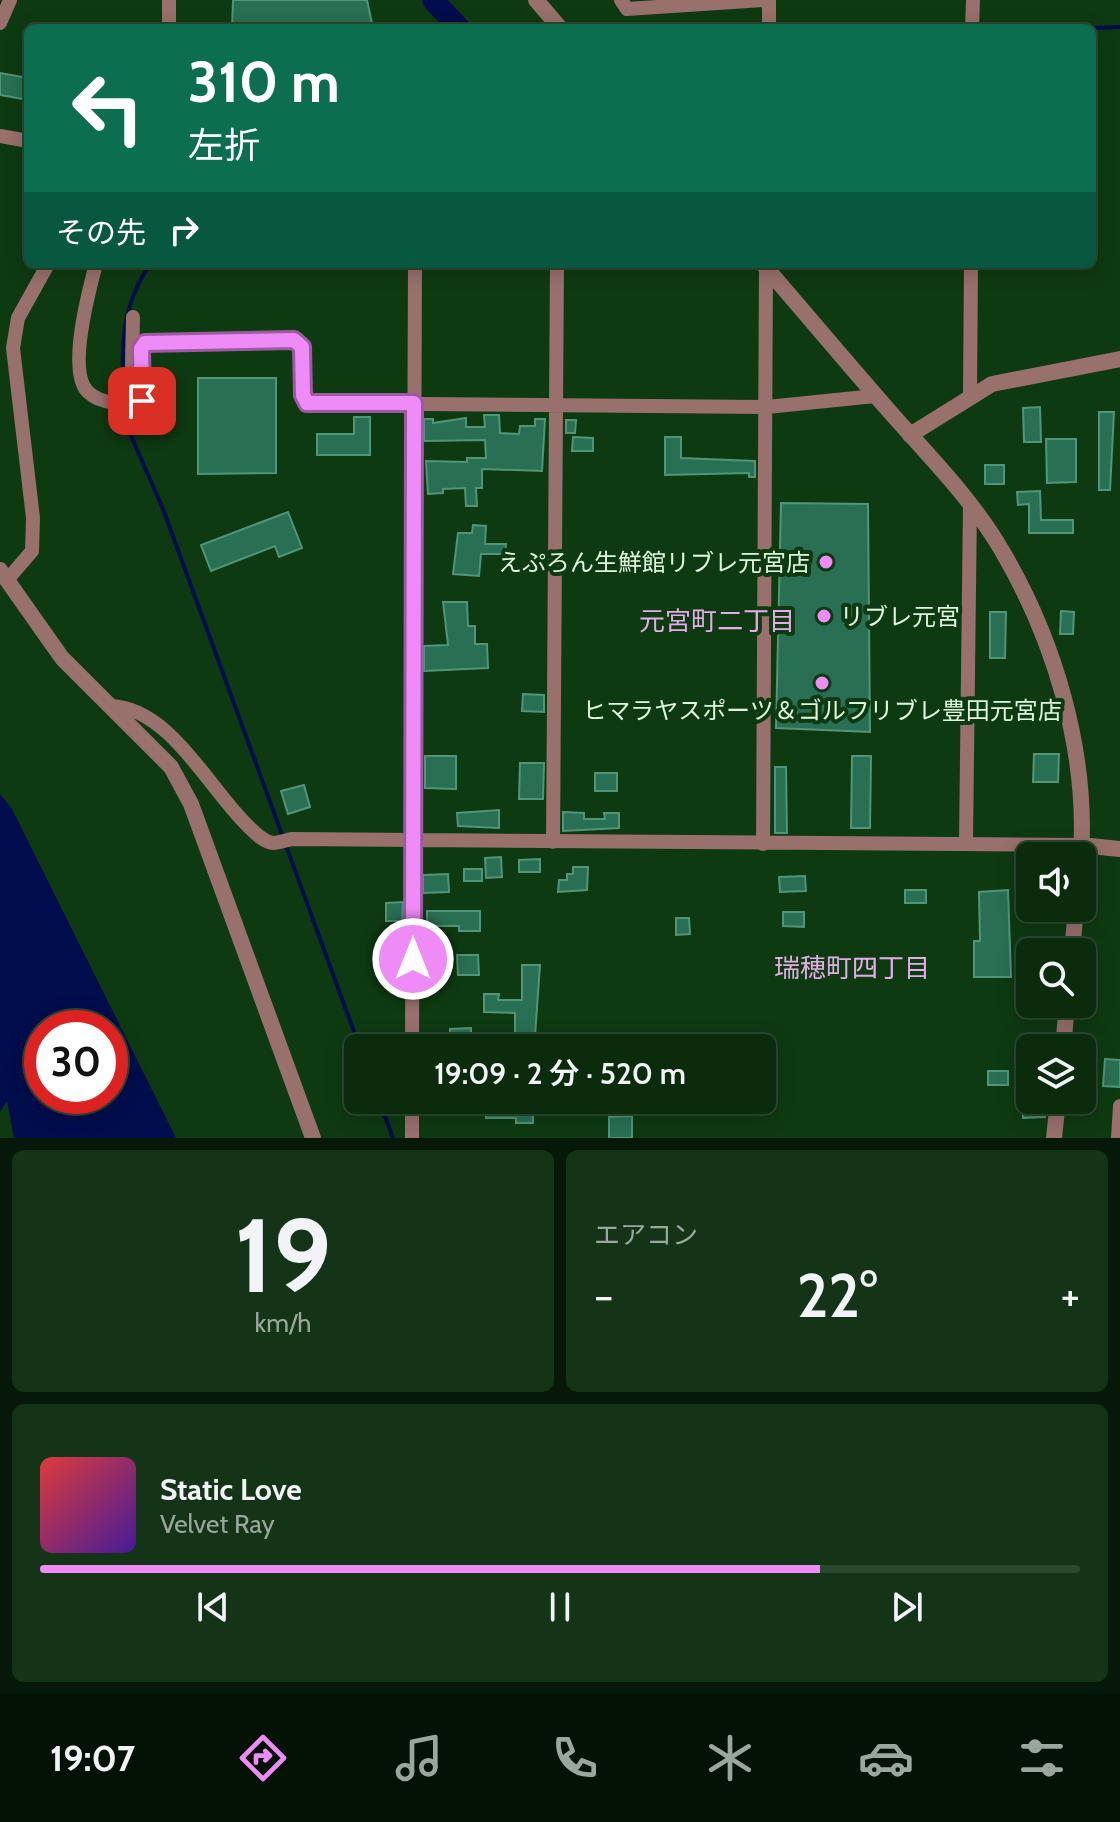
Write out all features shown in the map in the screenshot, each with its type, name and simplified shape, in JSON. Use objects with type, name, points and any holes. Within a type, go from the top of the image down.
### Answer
[{"type":"street","points":[[0,23],[10,0]]},
{"type":"street","points":[[169,0],[169,24]]},
{"type":"street","points":[[536,0],[557,24]]},
{"type":"street","points":[[621,0],[627,9],[763,0]]},
{"type":"street","points":[[769,0],[769,24]]},
{"type":"street","points":[[972,24],[973,0]]},
{"type":"street","points":[[0,136],[24,140]]},
{"type":"street","points":[[46,268],[18,318],[13,348],[33,518],[32,551],[4,575],[62,658],[171,767],[191,804],[313,1138]]},
{"type":"street","points":[[95,268],[80,340],[81,382],[87,392],[102,401],[142,401],[141,349],[145,343],[294,340],[302,347],[303,395],[307,403],[767,407],[875,396]]},
{"type":"street","points":[[412,1034],[415,268]]},
{"type":"street","points":[[553,842],[557,268]]},
{"type":"street","points":[[763,844],[767,407],[765,268]]},
{"type":"street","points":[[768,268],[970,504],[1000,548],[1029,601],[1061,685],[1079,785],[1081,842]]},
{"type":"street","points":[[970,394],[971,268]]},
{"type":"street","points":[[127,402],[133,317]]},
{"type":"street","points":[[910,435],[970,394],[992,384],[1120,359]]},
{"type":"street","points":[[966,843],[970,504]]},
{"type":"street","points":[[111,706],[123,706],[163,728],[224,803],[260,837],[284,841],[966,843],[1016,846]]},
{"type":"street","points":[[1096,850],[1120,849]]},
{"type":"street","points":[[1118,1138],[1120,1106]]},
{"type":"street","points":[[412,1114],[412,1138]]},
{"type":"street","points":[[1054,1138],[1057,1114]]},
{"type":"shaded area","points":[[0,794],[12,809],[112,1010],[24,1010],[24,1114],[128,1114],[128,1042],[176,1138],[14,1138],[7,1101],[0,1112]]},
{"type":"building","points":[[233,0],[367,0],[372,24],[232,24]]},
{"type":"building","points":[[0,73],[24,77],[24,99],[0,95]]},
{"type":"building","points":[[198,378],[276,378],[276,473],[198,474]]},
{"type":"building","points":[[1040,407],[1041,442],[1024,442],[1023,408]]},
{"type":"building","points":[[1099,412],[1114,412],[1110,490],[1099,490]]},
{"type":"building","points":[[484,415],[499,415],[500,433],[519,434],[520,426],[535,426],[535,419],[545,419],[542,471],[482,469],[482,488],[476,488],[477,506],[466,506],[465,488],[443,489],[443,493],[428,494],[426,461],[467,462],[467,458],[486,458],[485,440],[424,441],[424,419],[433,419],[433,423],[466,418],[466,427],[485,427]]},
{"type":"building","points":[[354,417],[370,417],[370,455],[317,455],[317,434],[354,434]]},
{"type":"building","points":[[566,420],[576,420],[575,433],[566,433]]},
{"type":"building","points":[[573,437],[593,438],[593,451],[572,451]]},
{"type":"building","points":[[665,437],[681,437],[681,458],[755,461],[755,477],[749,477],[749,473],[665,475]]},
{"type":"building","points":[[1046,439],[1076,439],[1076,482],[1047,483]]},
{"type":"building","points":[[985,465],[1004,465],[1004,484],[985,484]]},
{"type":"building","points":[[1040,491],[1041,520],[1073,520],[1073,533],[1029,533],[1029,504],[1018,505],[1017,492]]},
{"type":"building","name":"リブレ元宮","points":[[781,503],[868,504],[870,732],[776,728]]},
{"type":"building","points":[[288,512],[302,548],[279,557],[275,546],[211,571],[201,545]]},
{"type":"building","points":[[473,525],[486,526],[485,544],[506,544],[505,554],[481,554],[479,576],[453,574],[458,533],[472,533]]},
{"type":"building","points":[[443,602],[467,602],[468,626],[475,626],[475,644],[487,644],[488,668],[424,671],[424,646],[448,645]]},
{"type":"building","points":[[1061,611],[1074,612],[1073,634],[1060,634]]},
{"type":"building","points":[[990,612],[1006,612],[1005,658],[990,658]]},
{"type":"building","points":[[523,694],[544,695],[544,712],[522,711]]},
{"type":"building","points":[[1034,754],[1059,754],[1058,782],[1033,782]]},
{"type":"building","points":[[425,756],[456,756],[456,789],[425,788]]},
{"type":"building","points":[[852,756],[871,756],[870,828],[851,828]]},
{"type":"building","points":[[520,763],[544,763],[543,799],[519,799]]},
{"type":"building","points":[[775,767],[786,767],[787,833],[775,833]]},
{"type":"building","points":[[595,773],[617,773],[617,791],[595,791]]},
{"type":"building","points":[[304,785],[310,807],[288,814],[281,791]]},
{"type":"building","points":[[499,810],[499,828],[458,826],[457,813]]},
{"type":"building","points":[[563,812],[584,813],[584,819],[605,819],[604,813],[619,813],[619,828],[563,831]]},
{"type":"building","points":[[501,857],[502,877],[486,878],[485,858]]},
{"type":"building","points":[[540,859],[540,872],[519,872],[519,860]]},
{"type":"building","points":[[573,867],[588,867],[587,890],[558,892],[559,880],[567,880],[567,874],[573,874]]},
{"type":"building","points":[[464,869],[482,869],[482,881],[464,881]]},
{"type":"building","points":[[448,874],[449,892],[423,893],[423,875]]},
{"type":"building","points":[[805,876],[806,891],[780,892],[779,877]]},
{"type":"building","points":[[905,890],[926,890],[926,903],[905,903]]},
{"type":"building","points":[[1008,890],[1011,977],[974,977],[974,941],[980,941],[979,892]]},
{"type":"building","points":[[403,902],[402,921],[386,921],[386,903]]},
{"type":"building","points":[[427,911],[480,911],[480,931],[459,931],[459,926],[427,926]]},
{"type":"building","points":[[783,912],[804,912],[804,927],[783,926]]},
{"type":"building","points":[[676,918],[689,918],[690,934],[676,935]]},
{"type":"building","points":[[457,955],[478,955],[479,975],[458,975]]},
{"type":"building","points":[[522,965],[540,965],[535,1034],[515,1034],[515,1013],[484,1012],[484,994],[499,994],[498,1000],[522,1000]]},
{"type":"building","points":[[471,1028],[471,1034],[450,1034],[450,1029]]},
{"type":"building","points":[[1105,1059],[1120,1060],[1120,1087],[1103,1086]]},
{"type":"building","points":[[988,1071],[1008,1071],[1008,1085],[988,1085]]},
{"type":"building","points":[[486,1114],[533,1114],[533,1123],[516,1123],[516,1118],[486,1118]]},
{"type":"building","points":[[1023,1114],[1045,1114],[1045,1117],[1023,1118]]},
{"type":"building","points":[[632,1116],[632,1138],[609,1138],[609,1117]]},
{"type":"waterway","points":[[433,0],[455,24]]},
{"type":"waterway","points":[[1096,28],[1120,27]]},
{"type":"waterway","points":[[125,399],[125,329],[133,296],[148,268]]},
{"type":"waterway","points":[[125,408],[129,431],[163,509],[355,1034]]},
{"type":"waterway","points":[[384,1114],[393,1138]]},
{"type":"place","name":"えぷろん生鮮館リブレ元宮店","points":[[826,562]]},
{"type":"place","name":"リブレ元宮","points":[[824,616]]},
{"type":"place","name":"ヒマラヤスポーツ＆ゴルフリブレ豊田元宮店","points":[[822,683]]},
{"type":"district","name":"元宮町二丁目","points":[[717,621]]},
{"type":"district","name":"瑞穂町四丁目","points":[[852,968]]},
{"type":"route","points":[[142,401],[141,349],[145,343],[294,340],[300,342],[302,347],[303,395],[307,403],[414,403],[413,959]]}]
